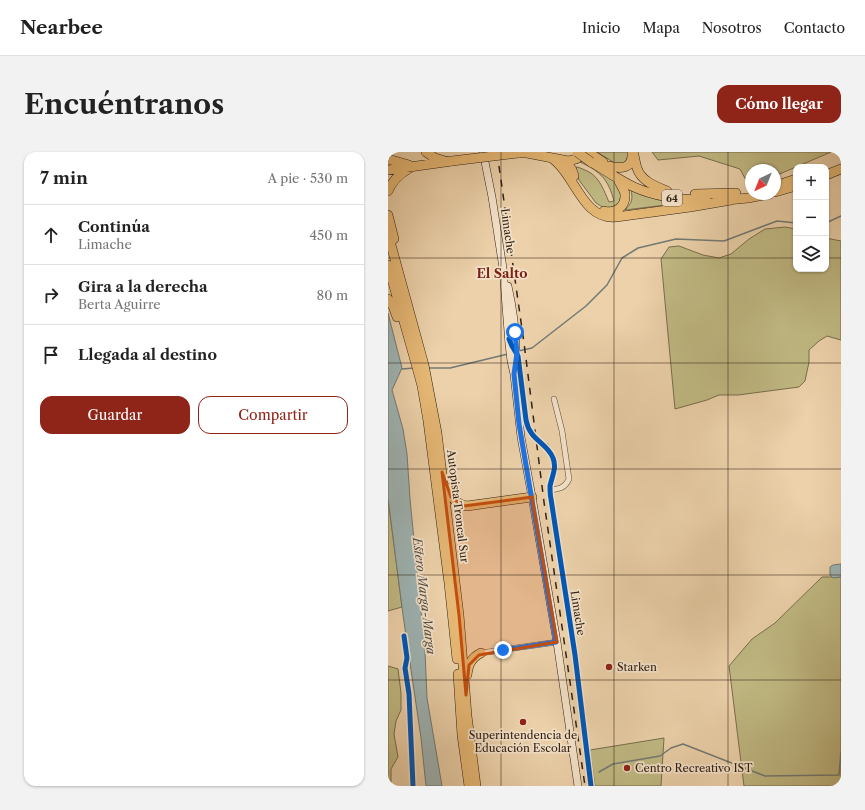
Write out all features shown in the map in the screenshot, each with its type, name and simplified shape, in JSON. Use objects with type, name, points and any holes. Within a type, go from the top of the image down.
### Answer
[{"type":"highway","points":[[426,152],[435,158],[449,161]]},
{"type":"highway","points":[[392,169],[518,153],[527,153],[553,159],[582,156],[587,152]]},
{"type":"highway","name":"64","points":[[587,152],[617,178],[640,190],[664,197],[695,200],[731,200]]},
{"type":"highway","points":[[609,166],[619,168],[627,166],[632,159],[633,152]]},
{"type":"highway","points":[[633,152],[637,168],[642,176],[648,182],[667,191],[684,194],[745,192]]},
{"type":"highway","points":[[572,158],[572,170],[577,184],[594,204],[607,212],[616,211],[624,202],[625,192],[617,178]]},
{"type":"highway","name":"64","points":[[572,158],[596,161],[609,166],[634,181],[649,187],[667,191]]},
{"type":"highway","points":[[388,159],[412,166]]},
{"type":"highway","points":[[553,159],[564,170],[584,201],[595,212],[605,217],[616,217],[745,198]]},
{"type":"highway","points":[[829,168],[841,163]]},
{"type":"highway","points":[[388,191],[395,180],[412,166]]},
{"type":"highway","points":[[829,174],[841,169]]},
{"type":"highway","points":[[781,184],[793,180]]},
{"type":"highway","points":[[781,190],[793,187]]},
{"type":"highway","points":[[388,215],[415,317],[423,354],[417,365]]},
{"type":"highway","name":"Autopista Troncal Sur","points":[[388,234],[422,386],[428,420],[449,583],[462,735],[469,786]]},
{"type":"highway","name":"Autopista Troncal Sur","points":[[388,265],[417,365]]},
{"type":"highway","points":[[388,299],[395,310],[417,365],[422,386]]},
{"type":"highway","name":"Autopista Troncal Sur","points":[[422,386],[437,433],[459,614],[470,738],[476,786]]},
{"type":"highway","points":[[442,472],[451,497],[456,502],[464,506],[532,497]]},
{"type":"highway","points":[[466,695],[469,665],[474,658],[481,653]]},
{"type":"main road","name":"Limache","points":[[483,152],[492,197],[503,268],[510,294],[514,318],[511,343],[516,357],[514,374],[521,437],[556,642],[578,786]]},
{"type":"main road","name":"Limache","points":[[488,152],[492,197]]},
{"type":"street","name":"Limache","points":[[516,357],[525,414]]},
{"type":"street","points":[[550,490],[561,488],[569,479],[562,431],[554,399]]},
{"type":"street","name":"Limache","points":[[546,446],[553,457],[554,462],[550,490],[575,655],[591,785]]},
{"type":"street","points":[[404,636],[407,658],[405,668],[409,694],[413,786]]},
{"type":"street","points":[[481,653],[556,642]]},
{"type":"highlighted area","points":[[442,472],[451,497],[464,506],[532,497],[557,642],[479,655],[469,665],[466,695],[459,615]]},
{"type":"shaded area","points":[[597,152],[628,152],[629,154],[626,163],[619,165]]},
{"type":"shaded area","points":[[652,152],[831,152],[803,164],[793,164],[793,168],[781,173],[781,164],[745,164],[745,178],[740,169],[699,156],[658,160]]},
{"type":"shaded area","points":[[586,161],[617,183],[622,190],[621,201],[615,209],[604,208],[596,203],[579,180],[576,167],[593,175],[601,185],[609,202],[614,201],[612,193],[603,177],[593,169],[580,162]]},
{"type":"shaded area","points":[[631,189],[690,202],[625,210],[631,201]]},
{"type":"shaded area","points":[[785,227],[793,228],[793,272],[829,272],[829,239],[841,241],[841,340],[827,336],[809,350],[809,362],[805,381],[799,387],[738,395],[719,395],[675,409],[661,259],[669,247],[679,246],[703,255],[719,258],[731,254],[749,239],[765,229]]},
{"type":"shaded area","points":[[388,313],[402,368],[392,390],[403,429],[407,454],[425,652],[427,698],[442,786],[426,786],[421,738],[388,498]]},
{"type":"shaded area","points":[[388,498],[402,607],[388,611]]},
{"type":"shaded area","points":[[841,564],[841,577],[833,578],[830,575],[830,567]]},
{"type":"shaded area","points":[[822,577],[841,577],[841,786],[744,786],[729,666],[752,639],[775,623]]},
{"type":"shaded area","points":[[388,666],[398,669],[401,693],[401,710],[396,721],[394,734],[398,757],[391,769],[391,786],[388,786]]},
{"type":"shaded area","name":"Centro Recreativo IST","points":[[664,738],[661,786],[595,786],[590,750]]},
{"type":"waterway","points":[[829,222],[841,216]]},
{"type":"waterway","points":[[518,351],[532,348],[586,306],[607,285],[622,258],[638,248],[676,239],[724,241],[777,221],[793,223]]},
{"type":"waterway","points":[[428,368],[450,368],[508,354]]},
{"type":"waterway","points":[[402,369],[414,368]]},
{"type":"waterway","points":[[599,772],[613,764],[660,756],[671,748],[683,744],[765,776],[839,775],[841,752]]},
{"type":"tunnel","points":[[525,414],[529,429],[546,446]]},
{"type":"railway","points":[[497,152],[524,343],[544,502],[585,786]]},
{"type":"cycle path","points":[[509,339],[518,356],[528,426],[532,434],[549,451],[554,462],[550,496],[575,655],[591,786]]},
{"type":"cycle path","points":[[404,636],[407,658],[405,668],[409,694],[413,786]]},
{"type":"place","name":"Starken","points":[[609,667]]},
{"type":"place","name":"Superintendencia de Educación Escolar","points":[[523,722]]},
{"type":"place","name":"Centro Recreativo IST","points":[[627,768]]},
{"type":"district","name":"El Salto","points":[[502,273]]},
{"type":"route","points":[[503,650],[556,642],[519,424],[514,374],[517,353],[515,332]]},
{"type":"water label","name":"Estero Marga-Marga","points":[[424,596]]}]
